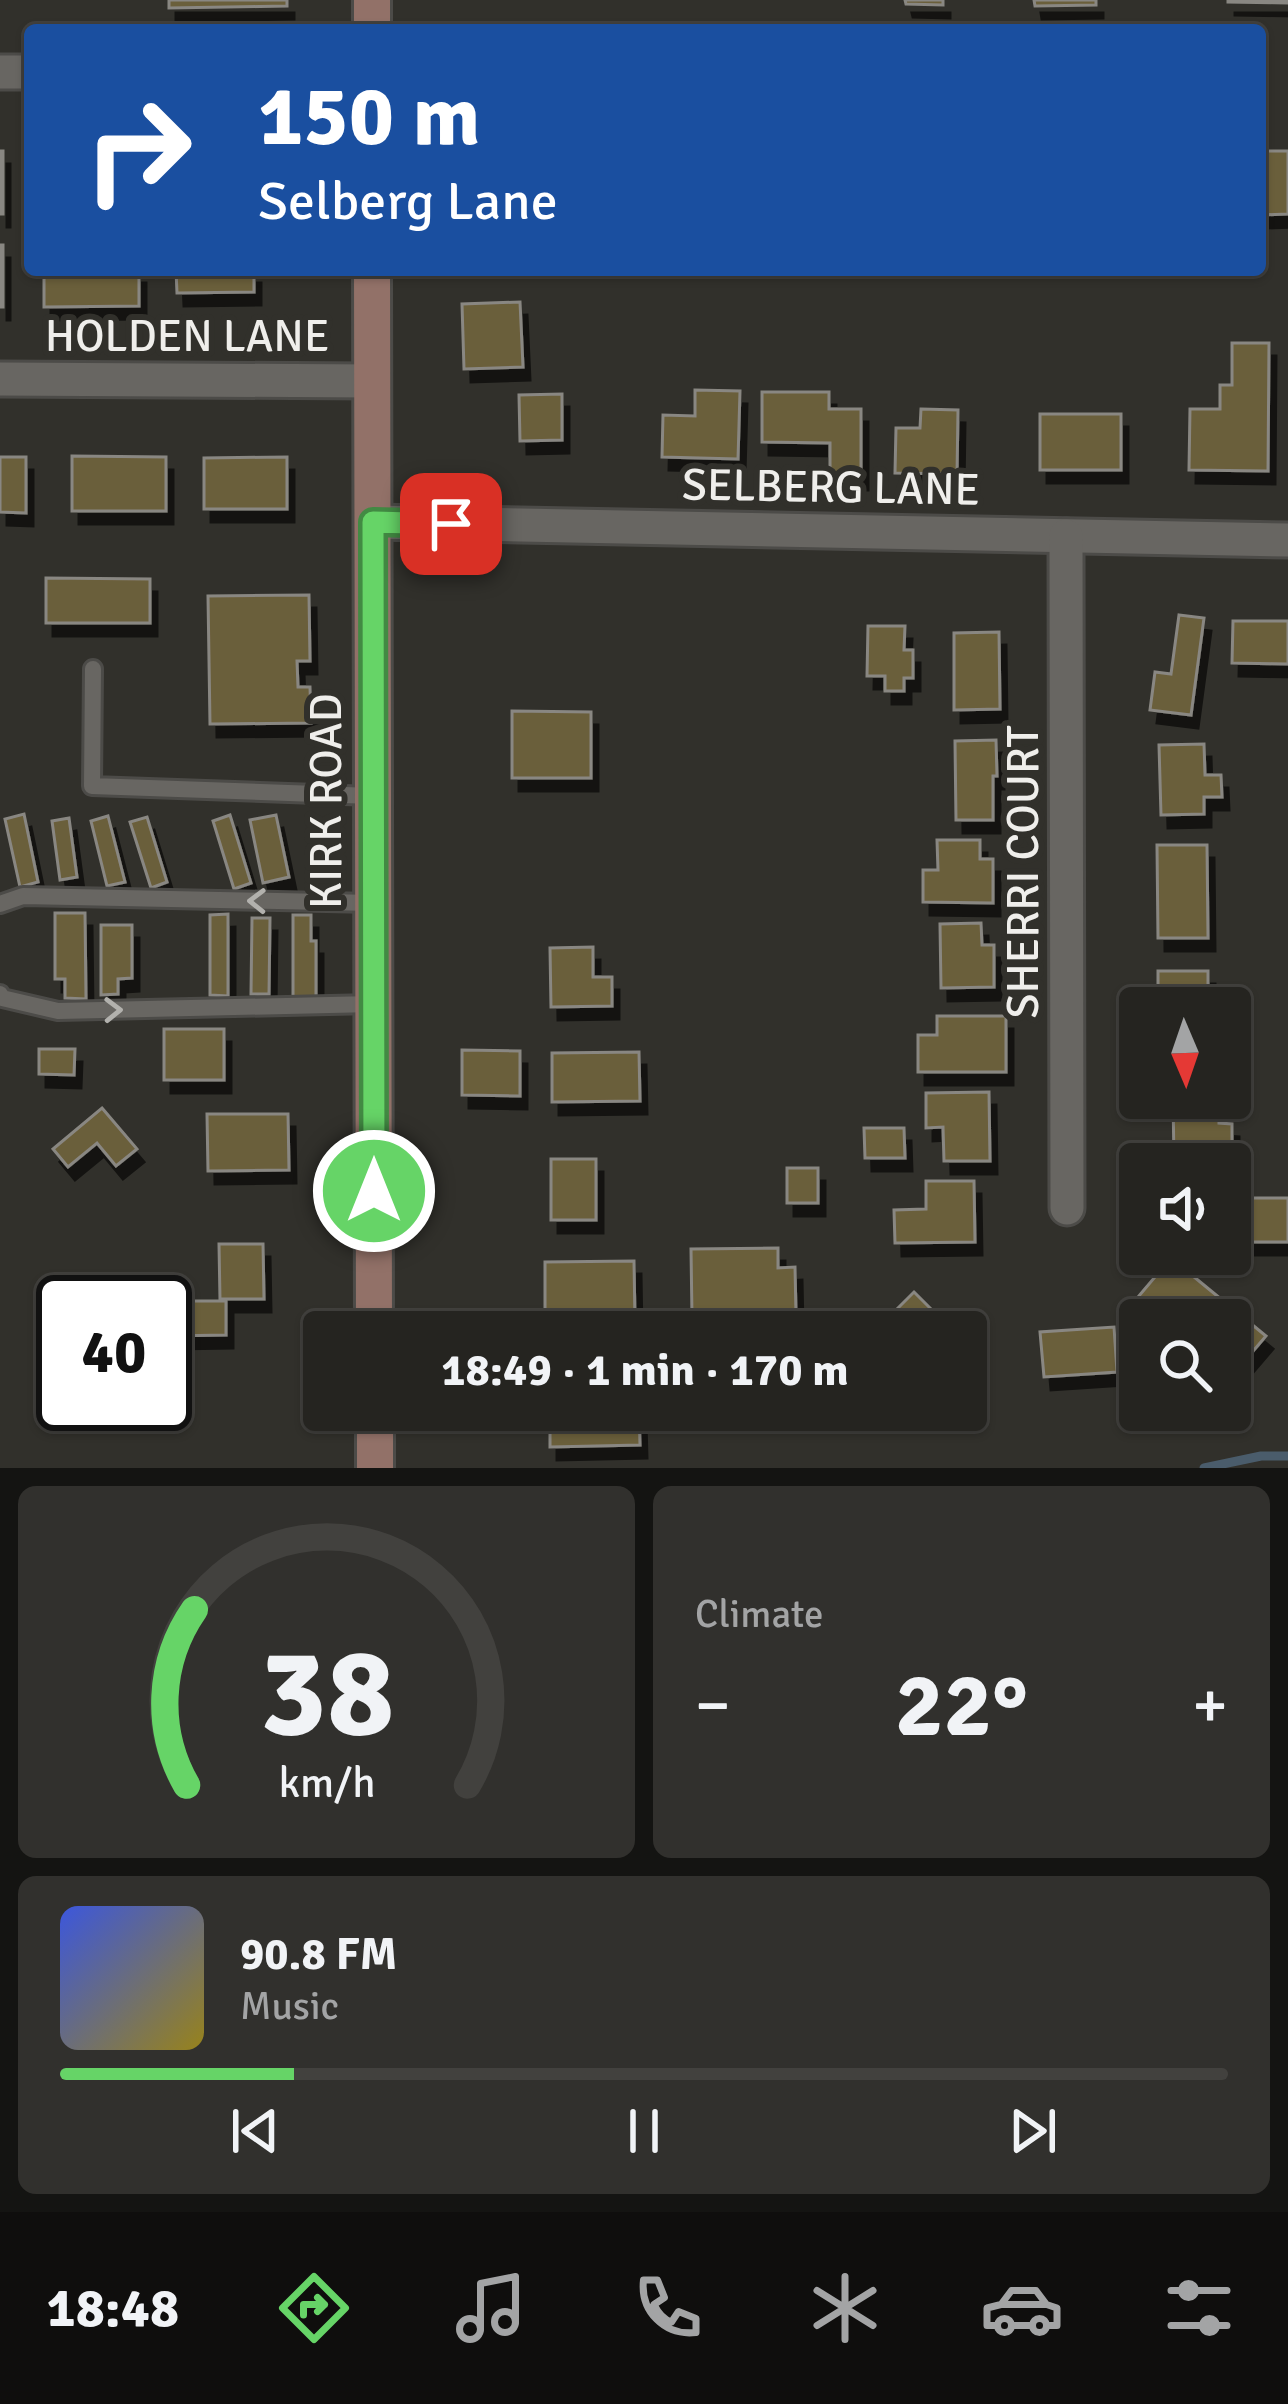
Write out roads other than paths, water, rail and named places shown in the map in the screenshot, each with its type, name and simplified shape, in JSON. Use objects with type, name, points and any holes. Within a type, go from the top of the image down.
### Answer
[{"type":"street","name":"KIRK ROAD","points":[[372,276],[374,1311]]},
{"type":"street","name":"HOLDEN LANE","points":[[0,379],[373,382]]},
{"type":"street","name":"SELBERG LANE","points":[[373,522],[1288,540]]},
{"type":"street","name":"SHERRI COURT","points":[[1066,536],[1067,1208]]},
{"type":"street","points":[[375,1431],[375,1468]]},
{"type":"lane","points":[[93,669],[92,786],[373,796]]},
{"type":"lane","points":[[0,904],[23,896],[374,903]]},
{"type":"lane","points":[[0,994],[58,1011],[374,1004]]},
{"type":"waterway","points":[[1204,1468],[1261,1456],[1288,1456]]}]
